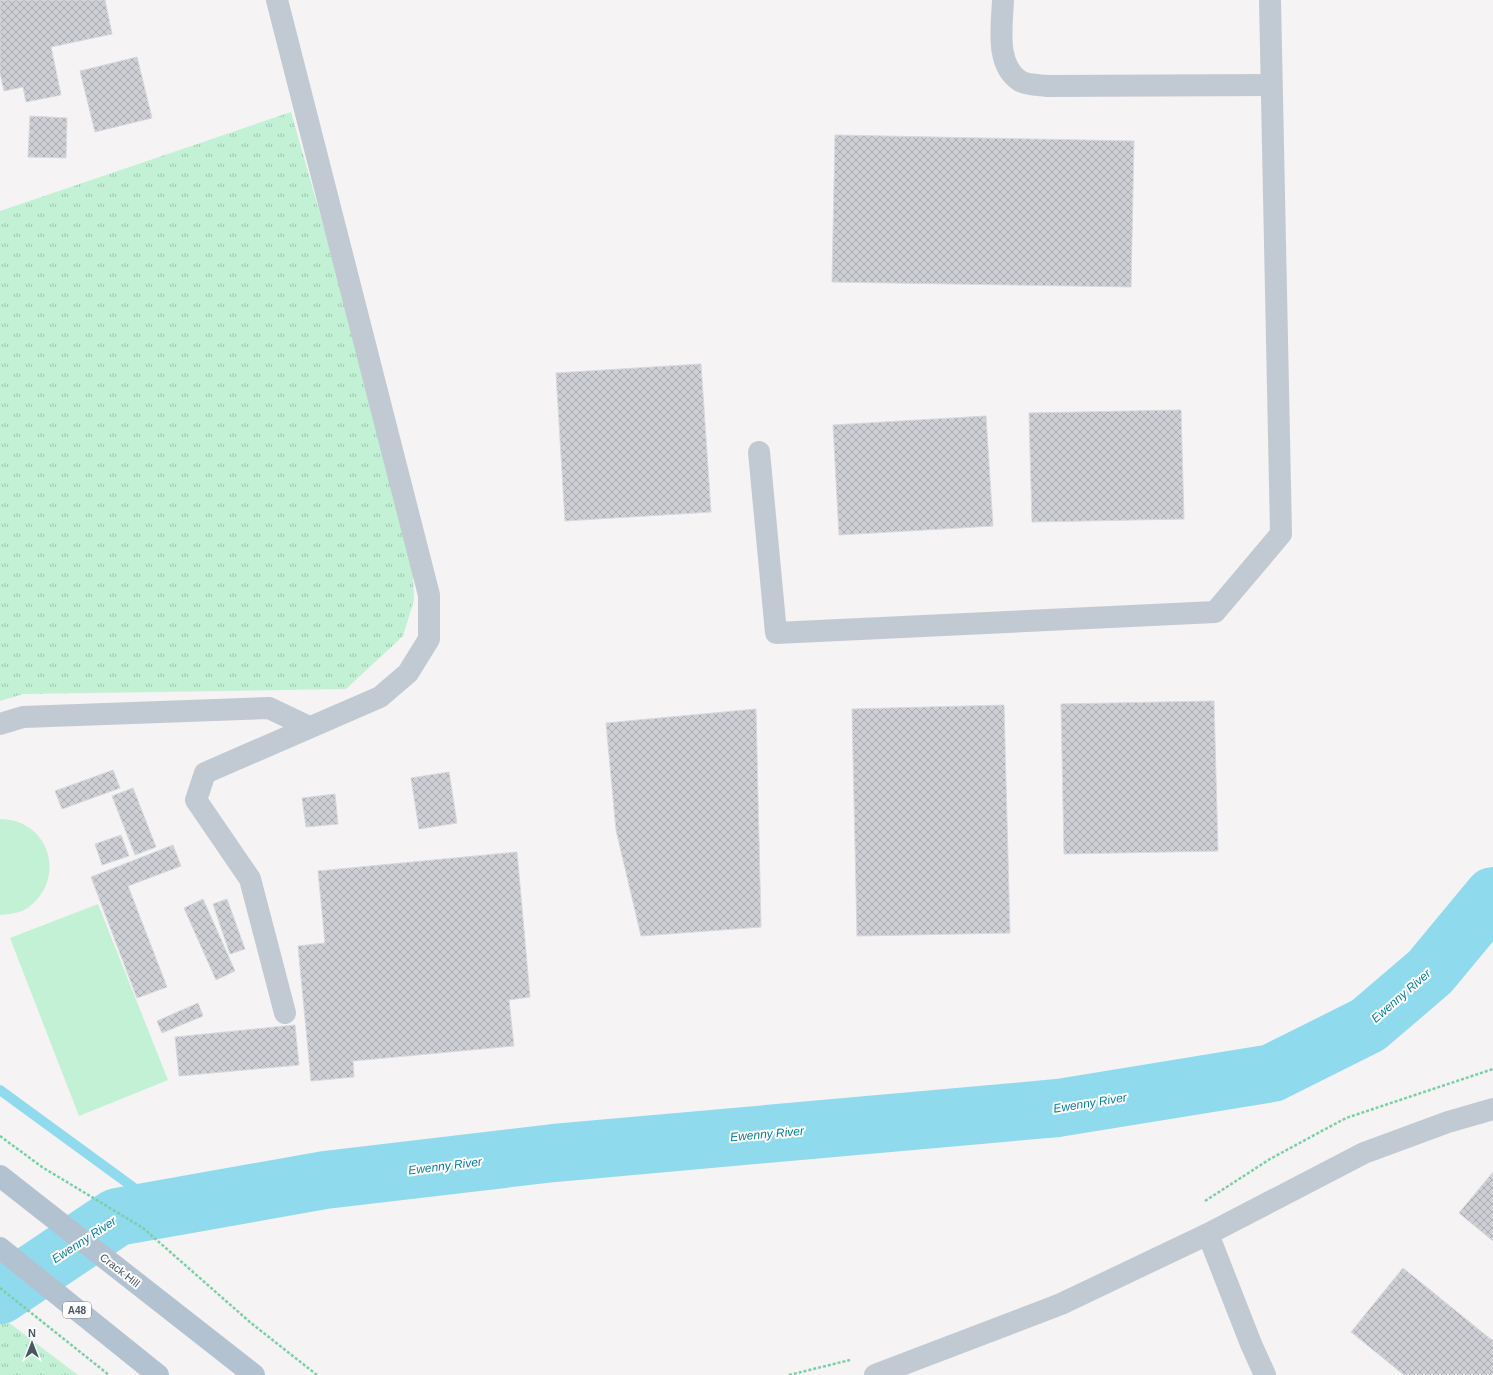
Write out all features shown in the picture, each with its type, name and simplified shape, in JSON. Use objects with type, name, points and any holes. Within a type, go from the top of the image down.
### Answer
[{"type":"main road","name":"Crack Hill","points":[[0,1176],[254,1375]]},
{"type":"main road","name":"A48","points":[[0,1248],[156,1374]]},
{"type":"street","points":[[277,0],[429,596],[429,639],[408,674],[380,697],[205,773],[196,800],[250,879],[285,1013]]},
{"type":"street","points":[[1002,0],[1002,40],[1005,67],[1020,82],[1047,86],[1272,85]]},
{"type":"street","points":[[759,452],[776,633],[1215,612],[1281,534],[1270,0]]},
{"type":"street","points":[[0,724],[23,717],[269,708],[309,727]]},
{"type":"street","points":[[875,1375],[1061,1304],[1208,1234],[1364,1153],[1448,1122],[1493,1109]]},
{"type":"street","points":[[1208,1234],[1251,1344],[1265,1375]]},
{"type":"path","points":[[1204,1202],[1270,1159],[1346,1118],[1493,1069]]},
{"type":"path","points":[[0,1136],[42,1167],[143,1228],[251,1323],[317,1375]]},
{"type":"path","points":[[0,1288],[109,1375]]},
{"type":"path","points":[[789,1375],[852,1359]]},
{"type":"green space","points":[[291,112],[411,534],[414,600],[403,636],[346,689],[23,694],[0,701],[0,211]]},
{"type":"green space","points":[[0,819],[17,822],[30,829],[41,839],[47,852],[50,866],[48,881],[41,895],[29,907],[19,912],[0,915]]},
{"type":"green space","points":[[98,904],[168,1080],[79,1116],[10,938]]},
{"type":"green space","points":[[0,1316],[78,1375],[0,1375]]},
{"type":"building","points":[[0,0],[105,0],[112,34],[51,47],[61,95],[26,102],[23,87],[4,91],[0,73]]},
{"type":"building","points":[[137,57],[152,118],[95,132],[80,71]]},
{"type":"building","points":[[30,116],[67,118],[66,158],[28,157]]},
{"type":"building","points":[[835,135],[1134,141],[1131,287],[832,282]]},
{"type":"building","points":[[701,364],[711,512],[565,521],[556,373]]},
{"type":"building","points":[[1181,410],[1184,519],[1032,522],[1029,413]]},
{"type":"building","points":[[986,416],[993,526],[839,535],[833,425]]},
{"type":"building","points":[[1214,701],[1218,851],[1064,854],[1061,704]]},
{"type":"building","points":[[1004,705],[1010,933],[857,936],[852,709]]},
{"type":"building","points":[[756,709],[761,927],[641,936],[616,830],[606,723]]},
{"type":"building","points":[[113,770],[120,788],[62,809],[55,791]]},
{"type":"building","points":[[449,772],[457,823],[419,829],[411,778]]},
{"type":"building","points":[[133,788],[156,847],[135,855],[112,796]]},
{"type":"building","points":[[335,794],[338,824],[306,827],[302,798]]},
{"type":"building","points":[[121,835],[129,856],[102,865],[95,844]]},
{"type":"building","points":[[173,845],[181,866],[128,886],[167,987],[137,998],[91,877]]},
{"type":"building","points":[[517,852],[530,997],[509,1000],[514,1046],[353,1061],[354,1077],[311,1081],[298,946],[325,943],[318,871]]},
{"type":"building","points":[[203,899],[235,971],[216,980],[184,908]]},
{"type":"building","points":[[227,899],[245,949],[230,954],[213,904]]},
{"type":"building","points":[[198,1003],[203,1016],[162,1033],[157,1021]]},
{"type":"building","points":[[295,1025],[299,1065],[179,1076],[175,1037]]},
{"type":"building","points":[[1493,1172],[1493,1241],[1459,1213]]},
{"type":"building","points":[[1403,1268],[1493,1341],[1493,1375],[1404,1375],[1351,1332]]},
{"type":"waterway","name":"Ewenny River","points":[[0,1295],[117,1217],[325,1180],[554,1153],[1058,1108],[1272,1073],[1368,1025],[1430,972],[1493,896]]},
{"type":"waterway","points":[[0,1090],[163,1209]]}]
